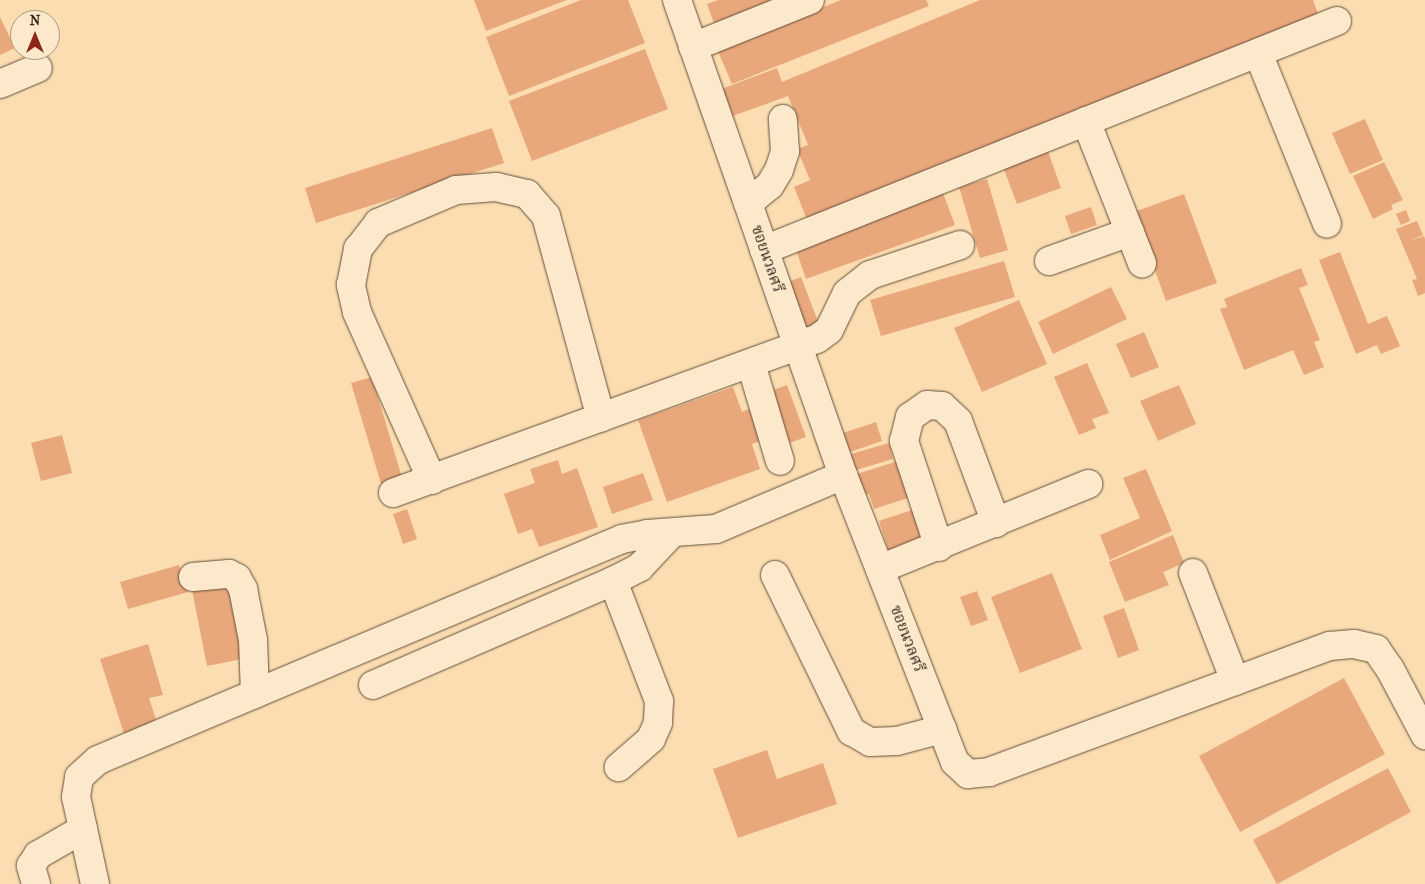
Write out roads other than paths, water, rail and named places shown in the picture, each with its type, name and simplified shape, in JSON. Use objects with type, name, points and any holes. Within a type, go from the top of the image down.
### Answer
[{"type":"street","name":"ซอยนวลศรี","points":[[677,0],[843,475],[955,762],[968,774],[989,772],[1330,646],[1354,644],[1376,649],[1390,669],[1425,735]]},
{"type":"street","points":[[693,47],[810,0]]},
{"type":"street","points":[[764,250],[1337,21]]},
{"type":"street","points":[[1258,52],[1327,224]]},
{"type":"street","points":[[0,84],[38,68]]},
{"type":"street","points":[[748,203],[770,185],[779,170],[785,151],[783,119]]},
{"type":"street","points":[[1086,121],[1142,263]]},
{"type":"street","points":[[432,480],[357,312],[350,285],[358,249],[378,223],[456,190],[496,187],[527,194],[546,216],[601,418]]},
{"type":"street","points":[[1048,261],[1130,232]]},
{"type":"street","points":[[393,493],[798,347],[829,330],[847,293],[870,275],[960,245]]},
{"type":"street","points":[[751,364],[780,461]]},
{"type":"street","points":[[938,547],[904,441],[910,417],[928,405],[942,406],[958,420],[996,523]]},
{"type":"street","points":[[95,884],[76,796],[79,777],[98,760],[622,539],[647,534],[671,534],[716,529],[843,475]]},
{"type":"street","points":[[880,569],[938,547],[1088,484]]},
{"type":"street","points":[[373,685],[613,582],[647,561],[671,534]]},
{"type":"street","points":[[194,577],[229,574],[237,578],[244,589],[253,640],[255,694]]},
{"type":"street","points":[[1193,574],[1235,681]]},
{"type":"street","points":[[774,575],[851,731],[870,742],[898,741],[942,729]]},
{"type":"street","points":[[613,582],[659,702],[658,723],[651,739],[619,767]]},
{"type":"street","points":[[36,884],[31,866],[38,855],[83,829]]}]
